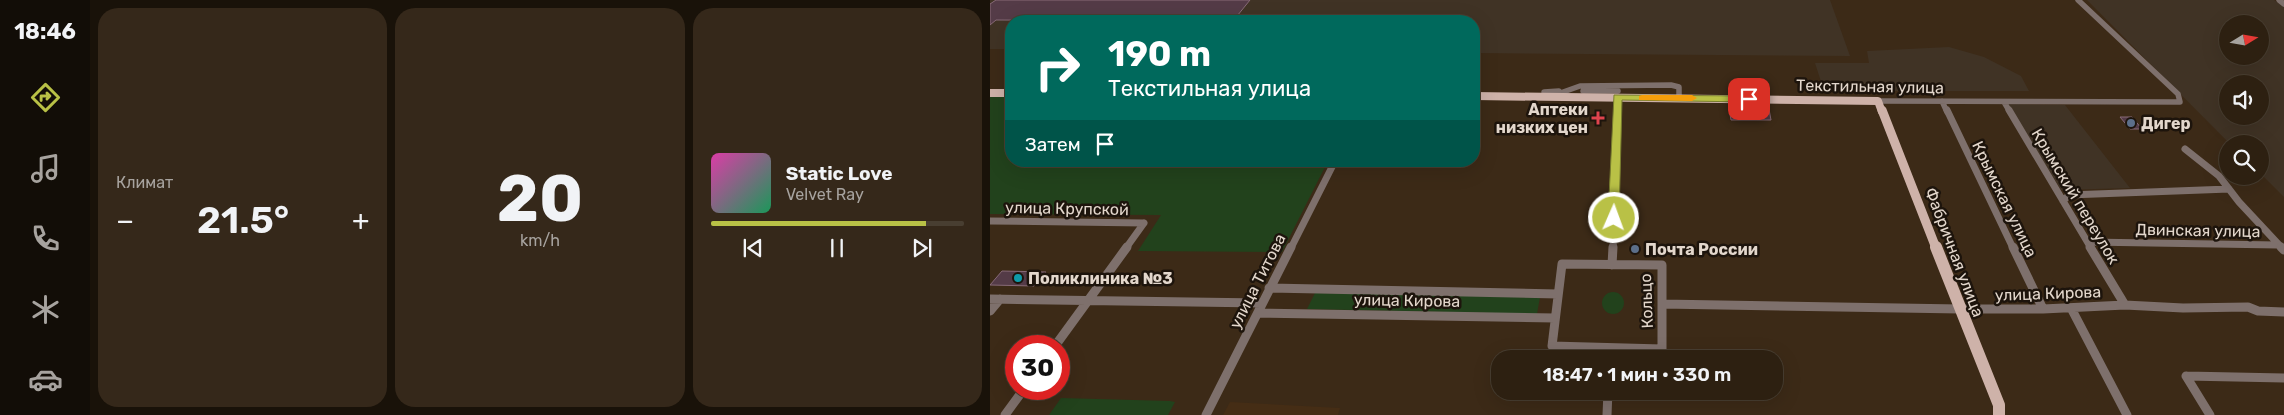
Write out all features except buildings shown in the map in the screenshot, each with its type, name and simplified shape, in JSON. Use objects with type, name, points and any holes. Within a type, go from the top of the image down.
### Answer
[{"type":"main road","points":[[990,87],[1005,87]]},
{"type":"main road","name":"Текстильная улица","points":[[1480,91],[1569,94]]},
{"type":"main road","points":[[990,93],[1005,93]]},
{"type":"main road","name":"Текстильная улица","points":[[1480,96],[1618,94],[1679,98],[1878,101]]},
{"type":"main road","name":"Фабричная улица","points":[[1878,101],[1999,405],[1999,415]]},
{"type":"street","name":"Текстильная улица","points":[[1878,101],[2180,102],[2181,100],[2078,0]]},
{"type":"street","points":[[2279,0],[2284,4]]},
{"type":"street","points":[[1569,94],[1580,86],[1678,86],[1679,98]]},
{"type":"street","points":[[1612,265],[1618,94]]},
{"type":"street","name":"Крымская улица","points":[[1942,101],[2043,309]]},
{"type":"street","name":"Крымский переулок","points":[[2004,102],[2125,305]]},
{"type":"street","points":[[2185,149],[2220,176],[2229,189],[2281,248]]},
{"type":"street","name":"улица Титова","points":[[1206,415],[1332,167]]},
{"type":"street","points":[[2063,201],[2069,195],[2229,189]]},
{"type":"street","name":"улица Крупской","points":[[990,221],[1144,223],[1088,301]]},
{"type":"street","name":"Двинская улица","points":[[2088,242],[2281,248]]},
{"type":"street","name":"Кольцо","points":[[1562,264],[1612,265],[1662,266],[1662,348],[1552,346],[1562,264]]},
{"type":"street","name":"улица Кирова","points":[[1269,288],[1558,294]]},
{"type":"street","points":[[990,299],[1262,303]]},
{"type":"street","points":[[990,311],[1000,299]]},
{"type":"street","points":[[1063,335],[1088,301]]},
{"type":"street","name":"улица Кирова","points":[[1662,304],[1960,310],[2043,309],[2125,305],[2183,308],[2248,307],[2258,311],[2284,312]]},
{"type":"street","points":[[2071,308],[2127,415]]},
{"type":"street","name":"улица Кирова","points":[[1258,312],[1555,318]]},
{"type":"street","points":[[2210,415],[2186,376],[2284,378]]},
{"type":"street","points":[[1005,415],[1016,400]]},
{"type":"street","points":[[1606,415],[1607,400]]},
{"type":"shaded area","points":[[990,0],[1830,0],[1850,56],[1480,53],[1480,15],[1005,15],[1005,49],[990,49]]},
{"type":"shaded area","points":[[2087,0],[2274,0],[2284,7],[2284,197],[2269,182],[2269,135],[2221,135]]},
{"type":"shaded area","points":[[1949,47],[1984,57],[2021,76],[2029,91],[1824,91],[1815,63],[1869,63],[1867,51]]},
{"type":"shaded area","points":[[2008,104],[2065,105],[2130,188],[2061,190]]},
{"type":"shaded area","points":[[1230,402],[1340,408],[1338,415],[1223,415]]},
{"type":"green space","points":[[990,96],[1005,96],[1005,167],[1325,167],[1282,252],[1138,251],[1161,215],[990,214]]},
{"type":"green space","points":[[1613,292],[1621,295],[1624,303],[1621,311],[1613,314],[1605,311],[1602,303],[1605,295]]},
{"type":"green space","points":[[1315,293],[1540,297],[1537,314],[1307,309]]},
{"type":"green space","points":[[1070,398],[1175,402],[1168,415],[1049,415],[1060,400],[1070,400]]},
{"type":"slow traffic","points":[[1642,98],[1692,98]]},
{"type":"place","name":"Аптеки низких цен","points":[[1598,118]]},
{"type":"place","name":"Дигер","points":[[2131,123]]},
{"type":"place","name":"Почта России","points":[[1635,249]]},
{"type":"place","name":"Поликлиника №3","points":[[1018,278]]},
{"type":"route","points":[[1614,218],[1618,98],[1749,99]]}]
